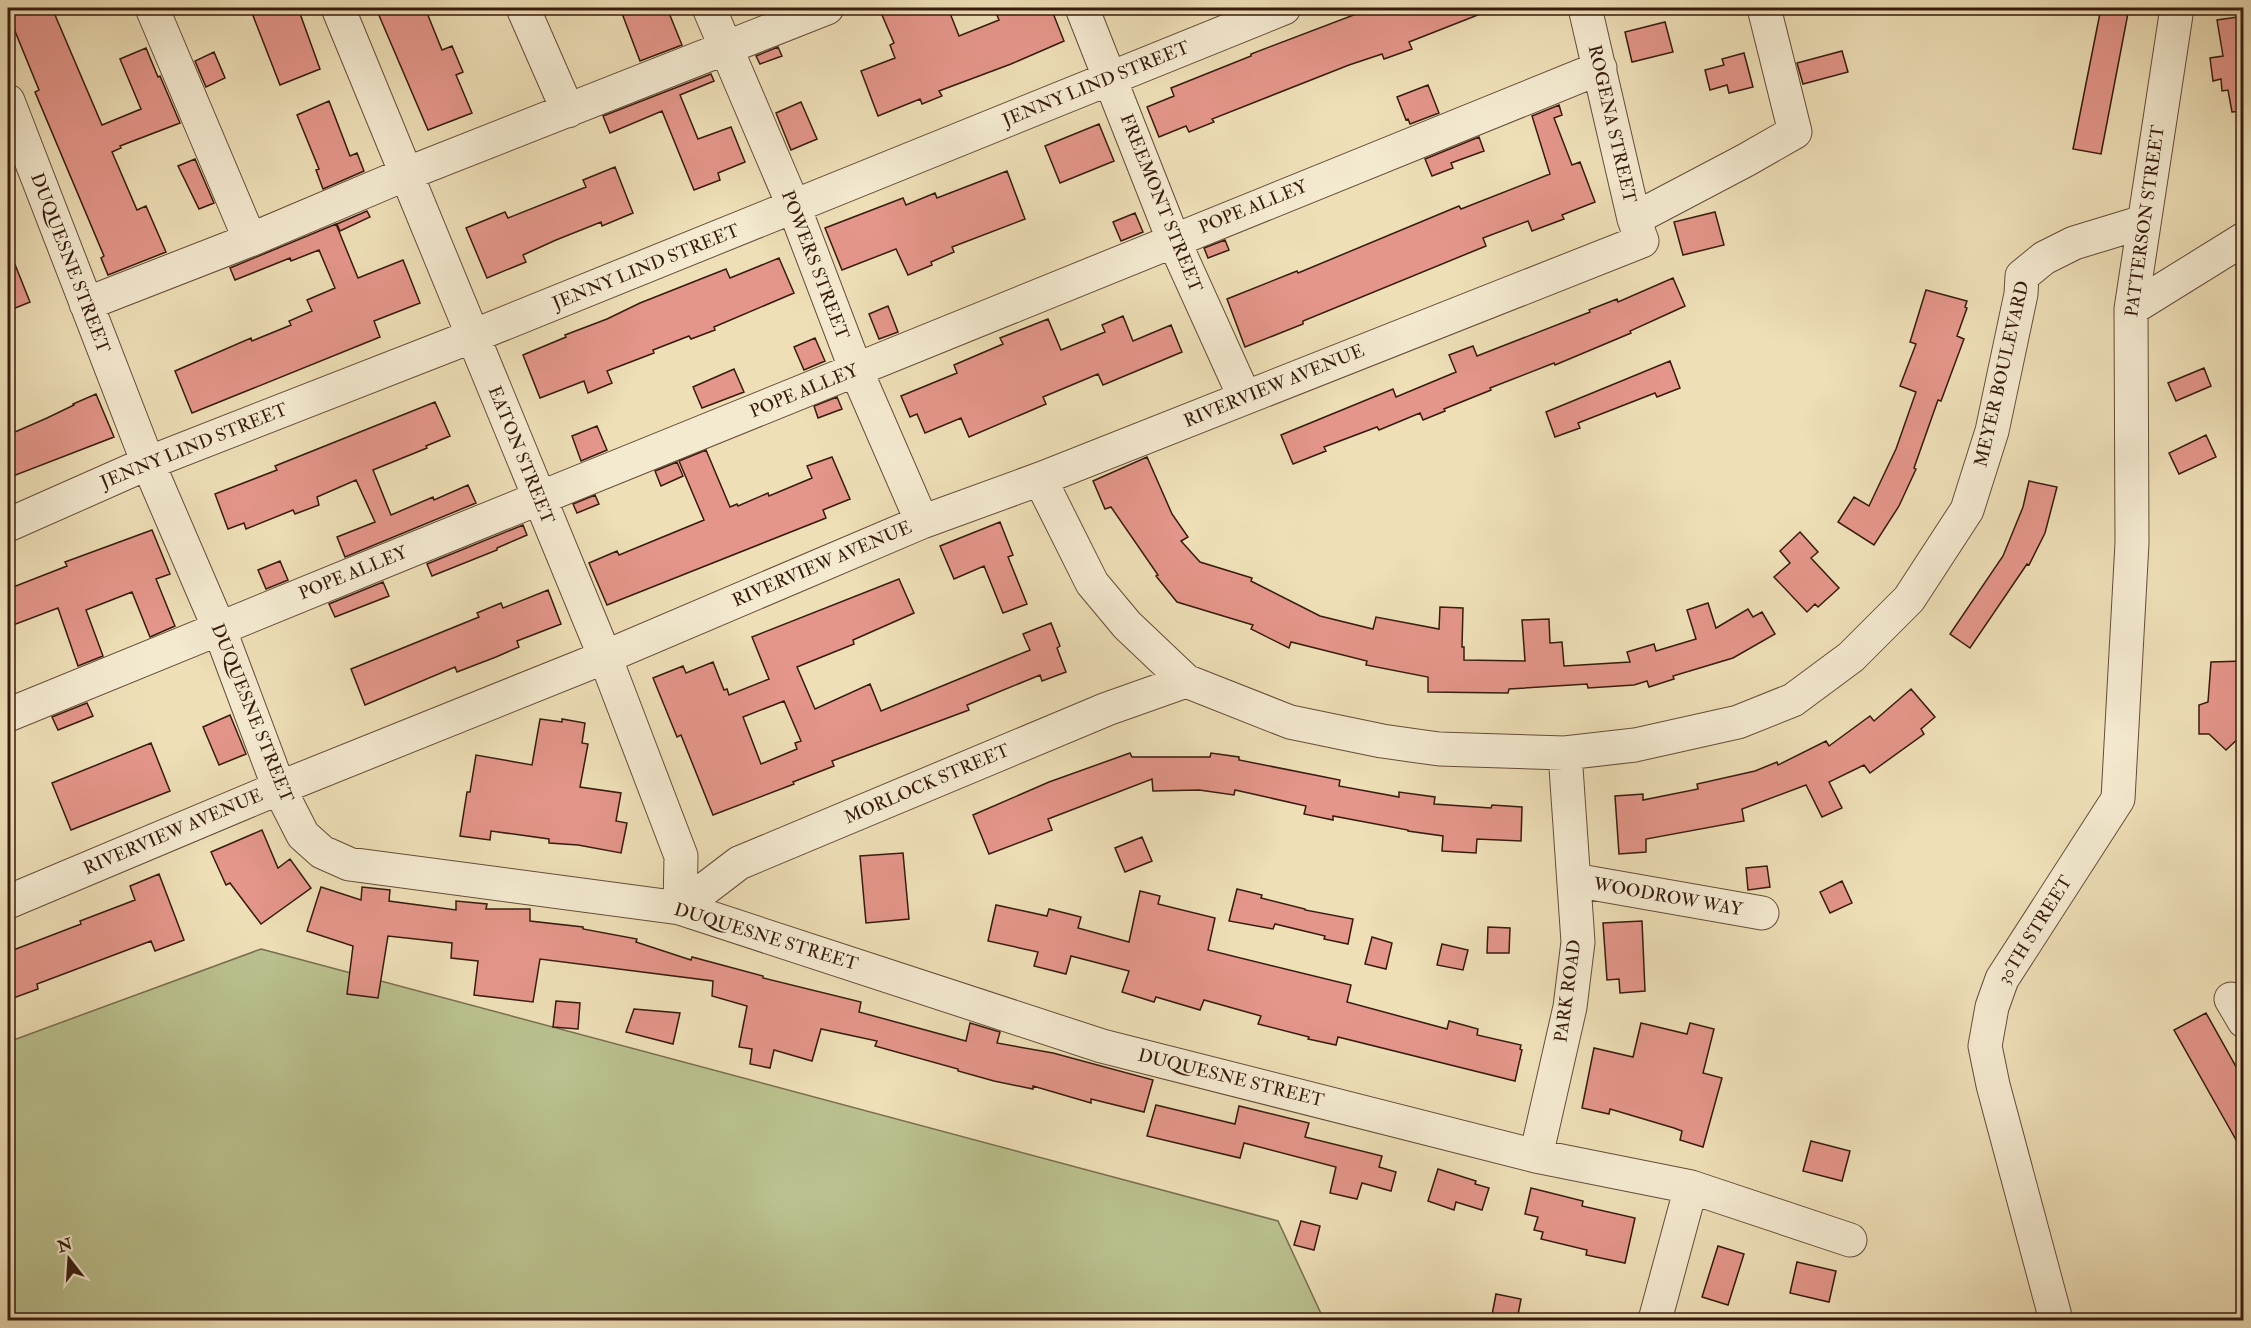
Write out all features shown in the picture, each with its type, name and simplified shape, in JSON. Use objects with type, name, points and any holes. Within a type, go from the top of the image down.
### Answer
[{"type":"street","points":[[152,8],[250,240]]},
{"type":"street","name":"EATON STREET","points":[[338,8],[605,657],[681,856],[680,908]]},
{"type":"street","points":[[524,8],[568,111]]},
{"type":"street","name":"POWERS STREET","points":[[709,8],[794,207],[856,370],[922,522]]},
{"type":"street","points":[[86,304],[250,240],[406,174],[827,8]]},
{"type":"street","name":"FREEMONT STREET","points":[[1082,8],[1111,77],[1173,240],[1245,398]]},
{"type":"street","name":"JENNY LIND STREET","points":[[8,525],[148,463],[473,336],[1284,8]]},
{"type":"street","name":"ROGENA STREET","points":[[1585,8],[1638,230]]},
{"type":"street","name":"RIVERVIEW AVENUE","points":[[8,902],[279,788],[605,657],[922,522],[1040,479],[1245,398],[1638,230],[1746,160],[1795,132],[1764,8]]},
{"type":"street","name":"PATTERSON STREET","points":[[2132,543],[2131,309],[2177,8]]},
{"type":"street","name":"POPE ALLEY","points":[[8,715],[538,496],[856,370],[1600,68]]},
{"type":"street","name":"DUQUESNE STREET","points":[[8,101],[148,463],[219,628],[279,788],[303,835],[322,852],[349,864],[680,908],[1102,1046],[1536,1156],[1691,1187],[1850,1240]]},
{"type":"street","name":"MEYER BOULEVARD","points":[[1040,479],[1092,583],[1127,625],[1186,681],[1290,722],[1382,741],[1439,749],[1565,753],[1635,745],[1738,722],[1793,700],[1851,657],[1909,599],[1967,510],[1992,431],[2022,276],[2043,258],[2074,243],[2143,222]]},
{"type":"street","points":[[2131,309],[2244,239]]},
{"type":"street","name":"30TH STREET","points":[[2056,1320],[1993,1085],[1985,1046],[1992,1007],[2002,979],[2118,799],[2132,543]]},
{"type":"street","name":"MORLOCK STREET","points":[[680,908],[739,862],[1107,709],[1186,681]]},
{"type":"street","name":"PARK ROAD","points":[[1536,1156],[1570,1007],[1578,942],[1565,753]]},
{"type":"street","name":"WOODROW WAY","points":[[1574,880],[1762,913]]},
{"type":"street","points":[[1655,1320],[1691,1187]]},
{"type":"green space","points":[[261,949],[1278,1221],[1324,1320],[8,1320],[8,1042]]},
{"type":"building","points":[[8,8],[52,8],[102,125],[141,109],[120,59],[146,48],[180,123],[120,146],[121,148],[112,152],[137,210],[146,206],[166,252],[108,275],[101,258],[104,256],[35,92],[39,90],[8,14]]},
{"type":"building","points":[[250,8],[298,8],[320,69],[280,85]]},
{"type":"building","points":[[392,8],[425,8],[442,50],[452,46],[463,72],[456,75],[472,113],[428,130],[378,13]]},
{"type":"building","points":[[620,8],[667,8],[682,45],[640,61]]},
{"type":"building","points":[[879,8],[948,8],[959,36],[999,20],[994,8],[1051,8],[1064,41],[939,91],[942,96],[922,104],[920,99],[878,116],[861,71],[895,58],[890,45],[894,43]]},
{"type":"building","points":[[1372,8],[1493,9],[1409,42],[1412,49],[1384,59],[1382,54],[1349,65],[1212,119],[1214,122],[1189,132],[1186,126],[1159,137],[1147,107],[1174,96],[1171,88],[1251,56],[1251,54]]},
{"type":"building","points":[[2101,8],[2129,8],[2101,154],[2073,149]]},
{"type":"building","points":[[2244,16],[2244,111],[2232,112],[2228,90],[2222,91],[2221,79],[2213,81],[2210,58],[2223,56],[2217,20]]},
{"type":"building","points":[[1665,22],[1673,52],[1632,62],[1625,32]]},
{"type":"building","points":[[778,47],[782,56],[760,64],[756,56]]},
{"type":"building","points":[[1842,51],[1848,72],[1803,84],[1797,63]]},
{"type":"building","points":[[214,52],[225,78],[206,87],[195,61]]},
{"type":"building","points":[[1744,53],[1753,87],[1729,93],[1727,85],[1710,90],[1705,70],[1724,65],[1722,59]]},
{"type":"building","points":[[711,74],[714,81],[680,95],[698,139],[731,127],[745,162],[718,173],[720,180],[694,190],[662,111],[610,133],[603,116]]},
{"type":"building","points":[[1428,85],[1439,113],[1410,124],[1408,119],[1406,120],[1397,97]]},
{"type":"building","points":[[329,101],[350,156],[357,153],[364,171],[323,189],[316,170],[319,169],[297,115]]},
{"type":"building","points":[[801,102],[817,139],[791,150],[776,113]]},
{"type":"building","points":[[1559,105],[1562,115],[1554,118],[1572,165],[1580,162],[1595,202],[1562,215],[1564,219],[1532,231],[1528,221],[1483,238],[1486,246],[1245,347],[1227,299],[1297,271],[1298,273],[1459,206],[1461,209],[1550,174],[1532,116]]},
{"type":"building","points":[[1099,124],[1114,161],[1060,183],[1045,146]]},
{"type":"building","points":[[1479,137],[1484,151],[1451,163],[1453,168],[1432,176],[1425,159]]},
{"type":"building","points":[[195,159],[214,203],[199,209],[178,166]]},
{"type":"building","points":[[615,167],[633,213],[602,226],[601,222],[556,240],[523,255],[526,262],[487,278],[466,228],[505,212],[508,218],[586,187],[583,180]]},
{"type":"building","points":[[1007,171],[1025,219],[952,247],[954,252],[908,275],[896,249],[842,270],[825,228],[903,198],[906,205],[935,193],[937,198]]},
{"type":"building","points":[[367,211],[370,217],[340,231],[337,224]]},
{"type":"building","points":[[1715,212],[1724,245],[1683,255],[1674,222]]},
{"type":"building","points":[[1135,213],[1143,232],[1121,241],[1113,222]]},
{"type":"building","points":[[336,224],[358,278],[403,260],[420,303],[374,321],[380,337],[192,413],[175,371],[251,338],[252,341],[291,325],[289,321],[312,311],[307,300],[335,288],[319,250],[291,261],[290,258],[235,280],[230,268]]},
{"type":"building","points":[[1225,240],[1229,250],[1208,258],[1204,248]]},
{"type":"building","points":[[8,247],[30,302],[8,311]]},
{"type":"building","points":[[779,258],[794,293],[714,327],[715,330],[691,339],[689,336],[653,350],[654,353],[607,371],[612,383],[588,393],[584,381],[540,398],[523,355],[640,303],[726,269],[730,278]]},
{"type":"building","points":[[1673,278],[1685,306],[1630,331],[1631,333],[1555,365],[1554,363],[1490,388],[1491,390],[1423,420],[1420,413],[1379,430],[1377,427],[1324,447],[1326,451],[1293,464],[1281,435],[1393,389],[1396,397],[1456,372],[1449,355],[1473,346],[1477,356],[1590,312],[1589,310],[1617,299],[1618,302]]},
{"type":"building","points":[[1926,290],[1967,301],[1965,307],[1967,308],[1957,336],[1964,339],[1941,401],[1938,400],[1914,468],[1916,469],[1899,506],[1874,545],[1838,522],[1854,497],[1869,506],[1896,449],[1916,392],[1900,386],[1916,344],[1910,342]]},
{"type":"building","points":[[888,306],[898,332],[879,339],[869,314]]},
{"type":"building","points":[[1123,316],[1133,341],[1171,325],[1182,352],[1103,385],[1098,374],[1043,397],[1046,404],[969,437],[961,418],[925,433],[917,414],[910,417],[901,396],[957,373],[954,365],[1003,344],[1000,338],[1048,319],[1061,350],[1105,332],[1102,325]]},
{"type":"building","points":[[815,338],[825,361],[804,370],[794,347]]},
{"type":"building","points":[[1670,361],[1680,388],[1657,397],[1655,393],[1578,423],[1580,428],[1555,437],[1546,412]]},
{"type":"building","points":[[2204,368],[2211,386],[2176,401],[2168,383]]},
{"type":"building","points":[[734,369],[744,392],[702,408],[693,387]]},
{"type":"building","points":[[96,394],[114,437],[8,478],[8,435]]},
{"type":"building","points":[[837,397],[842,409],[818,418],[814,406]]},
{"type":"building","points":[[435,402],[450,436],[373,470],[391,515],[468,485],[476,503],[345,557],[337,537],[375,522],[356,480],[317,497],[319,505],[295,514],[293,510],[246,529],[244,523],[228,529],[215,494],[277,470],[275,466]]},
{"type":"building","points":[[597,426],[607,450],[581,461],[572,436]]},
{"type":"building","points":[[2206,435],[2216,457],[2179,474],[2169,453]]},
{"type":"building","points":[[706,450],[730,507],[737,504],[738,506],[768,493],[769,496],[812,478],[807,466],[832,457],[850,499],[823,510],[826,518],[607,605],[589,563],[617,551],[619,555],[704,520],[679,461]]},
{"type":"building","points":[[1147,457],[1172,514],[1188,537],[1181,541],[1200,562],[1252,578],[1251,581],[1320,616],[1373,629],[1376,617],[1439,629],[1440,607],[1463,608],[1464,660],[1525,661],[1522,620],[1549,619],[1550,643],[1562,642],[1564,666],[1630,662],[1627,652],[1654,644],[1656,651],[1696,639],[1687,610],[1708,603],[1716,628],[1748,609],[1753,617],[1762,612],[1775,634],[1733,658],[1673,676],[1674,679],[1649,687],[1647,681],[1634,685],[1588,688],[1587,684],[1509,689],[1508,693],[1428,692],[1428,677],[1366,665],[1367,661],[1291,642],[1289,648],[1251,629],[1253,625],[1177,602],[1156,576],[1158,575],[1111,507],[1105,509],[1093,481]]},
{"type":"building","points":[[677,462],[683,476],[661,486],[655,471]]},
{"type":"building","points":[[2029,481],[2057,487],[2045,533],[2029,565],[2027,564],[1970,648],[1950,634],[2003,556],[2023,507]]},
{"type":"building","points":[[595,495],[599,504],[577,513],[573,504]]},
{"type":"building","points":[[1000,522],[1013,555],[1008,557],[1027,604],[1003,613],[984,566],[954,579],[940,546]]},
{"type":"building","points":[[523,525],[527,535],[497,550],[432,576],[427,564]]},
{"type":"building","points":[[152,530],[170,574],[156,579],[175,626],[150,637],[132,592],[86,610],[103,656],[78,666],[58,608],[8,627],[8,589],[67,566],[65,562]]},
{"type":"building","points":[[1800,532],[1818,552],[1811,558],[1839,588],[1818,607],[1815,604],[1807,612],[1774,577],[1790,563],[1780,551]]},
{"type":"building","points":[[280,561],[288,580],[266,589],[258,570]]},
{"type":"building","points":[[899,579],[914,613],[853,640],[854,644],[797,667],[815,709],[870,684],[881,711],[1030,650],[1023,634],[1051,623],[1060,646],[1057,648],[1066,672],[1042,681],[1040,675],[967,705],[969,710],[832,761],[834,766],[713,815],[681,735],[677,737],[653,678],[683,666],[686,673],[713,662],[724,690],[727,689],[729,695],[769,679],[752,637]],"holes":[[[784,701],[801,741],[795,743],[797,749],[761,764],[743,717]]]},
{"type":"building","points":[[383,582],[389,596],[335,617],[329,604]]},
{"type":"building","points":[[548,590],[561,624],[517,641],[519,647],[496,657],[457,672],[455,667],[365,705],[351,669],[479,617],[477,613],[501,603],[503,608]]},
{"type":"building","points":[[2244,661],[2244,733],[2226,750],[2209,734],[2199,734],[2199,705],[2208,702],[2211,662]]},
{"type":"building","points":[[1911,689],[1935,717],[1921,729],[1924,734],[1870,773],[1864,765],[1829,782],[1842,808],[1822,817],[1806,785],[1742,809],[1744,821],[1646,839],[1646,852],[1619,854],[1615,796],[1643,794],[1643,800],[1698,789],[1697,784],[1755,771],[1777,762],[1778,765],[1826,741],[1829,746],[1870,716],[1874,721]]},
{"type":"building","points":[[87,703],[93,716],[58,730],[52,717]]},
{"type":"building","points":[[230,715],[246,754],[219,765],[203,727]]},
{"type":"building","points":[[540,719],[562,722],[562,719],[585,723],[582,743],[588,744],[580,787],[621,793],[616,821],[627,823],[621,853],[578,845],[549,843],[549,839],[491,831],[490,840],[460,836],[476,755],[532,765]]},
{"type":"building","points":[[151,743],[170,791],[71,830],[52,783]]},
{"type":"building","points":[[1130,753],[1132,757],[1210,757],[1211,753],[1239,757],[1239,760],[1340,780],[1339,786],[1399,797],[1399,792],[1435,797],[1434,804],[1491,808],[1492,805],[1522,807],[1521,841],[1477,839],[1476,853],[1442,851],[1443,836],[1333,816],[1333,820],[1304,814],[1306,806],[1235,790],[1234,795],[1199,790],[1153,791],[1152,779],[1048,819],[1052,830],[989,854],[973,815],[1049,782]]},
{"type":"building","points":[[262,830],[278,868],[290,859],[311,888],[261,924],[230,883],[226,885],[211,852]]},
{"type":"building","points":[[1142,837],[1152,861],[1125,872],[1115,848]]},
{"type":"building","points":[[903,853],[909,919],[866,923],[860,856]]},
{"type":"building","points":[[1767,866],[1770,887],[1748,890],[1746,868]]},
{"type":"building","points":[[159,874],[184,940],[155,951],[151,941],[37,984],[38,989],[8,1000],[8,952],[135,900],[130,886]]},
{"type":"building","points":[[1842,881],[1852,903],[1830,913],[1820,892]]},
{"type":"building","points":[[321,887],[361,900],[362,887],[390,890],[389,901],[456,910],[456,901],[487,904],[486,909],[530,909],[530,921],[583,927],[583,929],[637,939],[636,942],[691,960],[692,957],[763,976],[763,978],[861,1002],[859,1012],[966,1041],[970,1023],[1000,1032],[997,1043],[1053,1053],[1153,1080],[1144,1112],[1091,1099],[1091,1103],[1033,1086],[1033,1089],[994,1081],[875,1046],[877,1041],[821,1029],[812,1061],[774,1050],[770,1068],[750,1064],[752,1049],[739,1047],[747,1006],[712,996],[713,981],[540,959],[533,1002],[474,995],[478,961],[451,958],[452,943],[388,936],[378,998],[347,994],[353,946],[307,931]]},
{"type":"building","points":[[1237,889],[1305,910],[1353,919],[1348,944],[1275,924],[1273,929],[1229,921]]},
{"type":"building","points":[[1140,891],[1160,896],[1158,904],[1215,918],[1208,950],[1351,985],[1347,1002],[1447,1029],[1449,1021],[1478,1029],[1477,1035],[1521,1045],[1522,1050],[1515,1081],[1338,1037],[1336,1045],[1308,1039],[1309,1037],[1258,1024],[1261,1016],[1204,1000],[1200,1010],[1156,997],[1154,1002],[1122,992],[1129,971],[1071,956],[1066,974],[1034,966],[1038,952],[988,941],[996,905],[1047,916],[1049,909],[1081,917],[1078,928],[1129,942]]},
{"type":"building","points":[[1642,921],[1645,991],[1620,993],[1619,979],[1607,980],[1603,923]]},
{"type":"building","points":[[1488,927],[1510,928],[1509,953],[1487,953]]},
{"type":"building","points":[[1372,937],[1392,943],[1386,969],[1365,964]]},
{"type":"building","points":[[1442,944],[1468,950],[1463,970],[1437,965]]},
{"type":"building","points":[[556,1001],[580,1003],[578,1029],[553,1027]]},
{"type":"building","points":[[634,1009],[680,1013],[673,1044],[626,1032]]},
{"type":"building","points":[[2206,1013],[2244,1081],[2244,1154],[2174,1030]]},
{"type":"building","points":[[1641,1023],[1687,1034],[1690,1023],[1714,1029],[1703,1073],[1722,1078],[1703,1147],[1680,1140],[1682,1131],[1674,1128],[1610,1109],[1609,1114],[1582,1108],[1594,1048],[1633,1057]]},
{"type":"building","points":[[1156,1105],[1235,1124],[1239,1106],[1309,1123],[1305,1137],[1382,1156],[1379,1167],[1396,1172],[1391,1191],[1362,1183],[1357,1199],[1330,1193],[1336,1167],[1244,1143],[1240,1158],[1147,1136]]},
{"type":"building","points":[[1811,1141],[1850,1151],[1842,1181],[1803,1171]]},
{"type":"building","points":[[1438,1169],[1476,1181],[1475,1184],[1489,1188],[1482,1210],[1456,1202],[1454,1210],[1428,1201]]},
{"type":"building","points":[[1531,1188],[1583,1201],[1582,1206],[1635,1218],[1625,1263],[1586,1255],[1587,1250],[1541,1239],[1543,1232],[1534,1230],[1538,1217],[1525,1214]]},
{"type":"building","points":[[1301,1221],[1320,1226],[1314,1250],[1294,1245]]},
{"type":"building","points":[[1718,1246],[1744,1254],[1728,1305],[1702,1297]]},
{"type":"building","points":[[1797,1262],[1836,1271],[1829,1302],[1790,1293]]},
{"type":"building","points":[[1496,1294],[1521,1299],[1517,1320],[1491,1320]]}]
